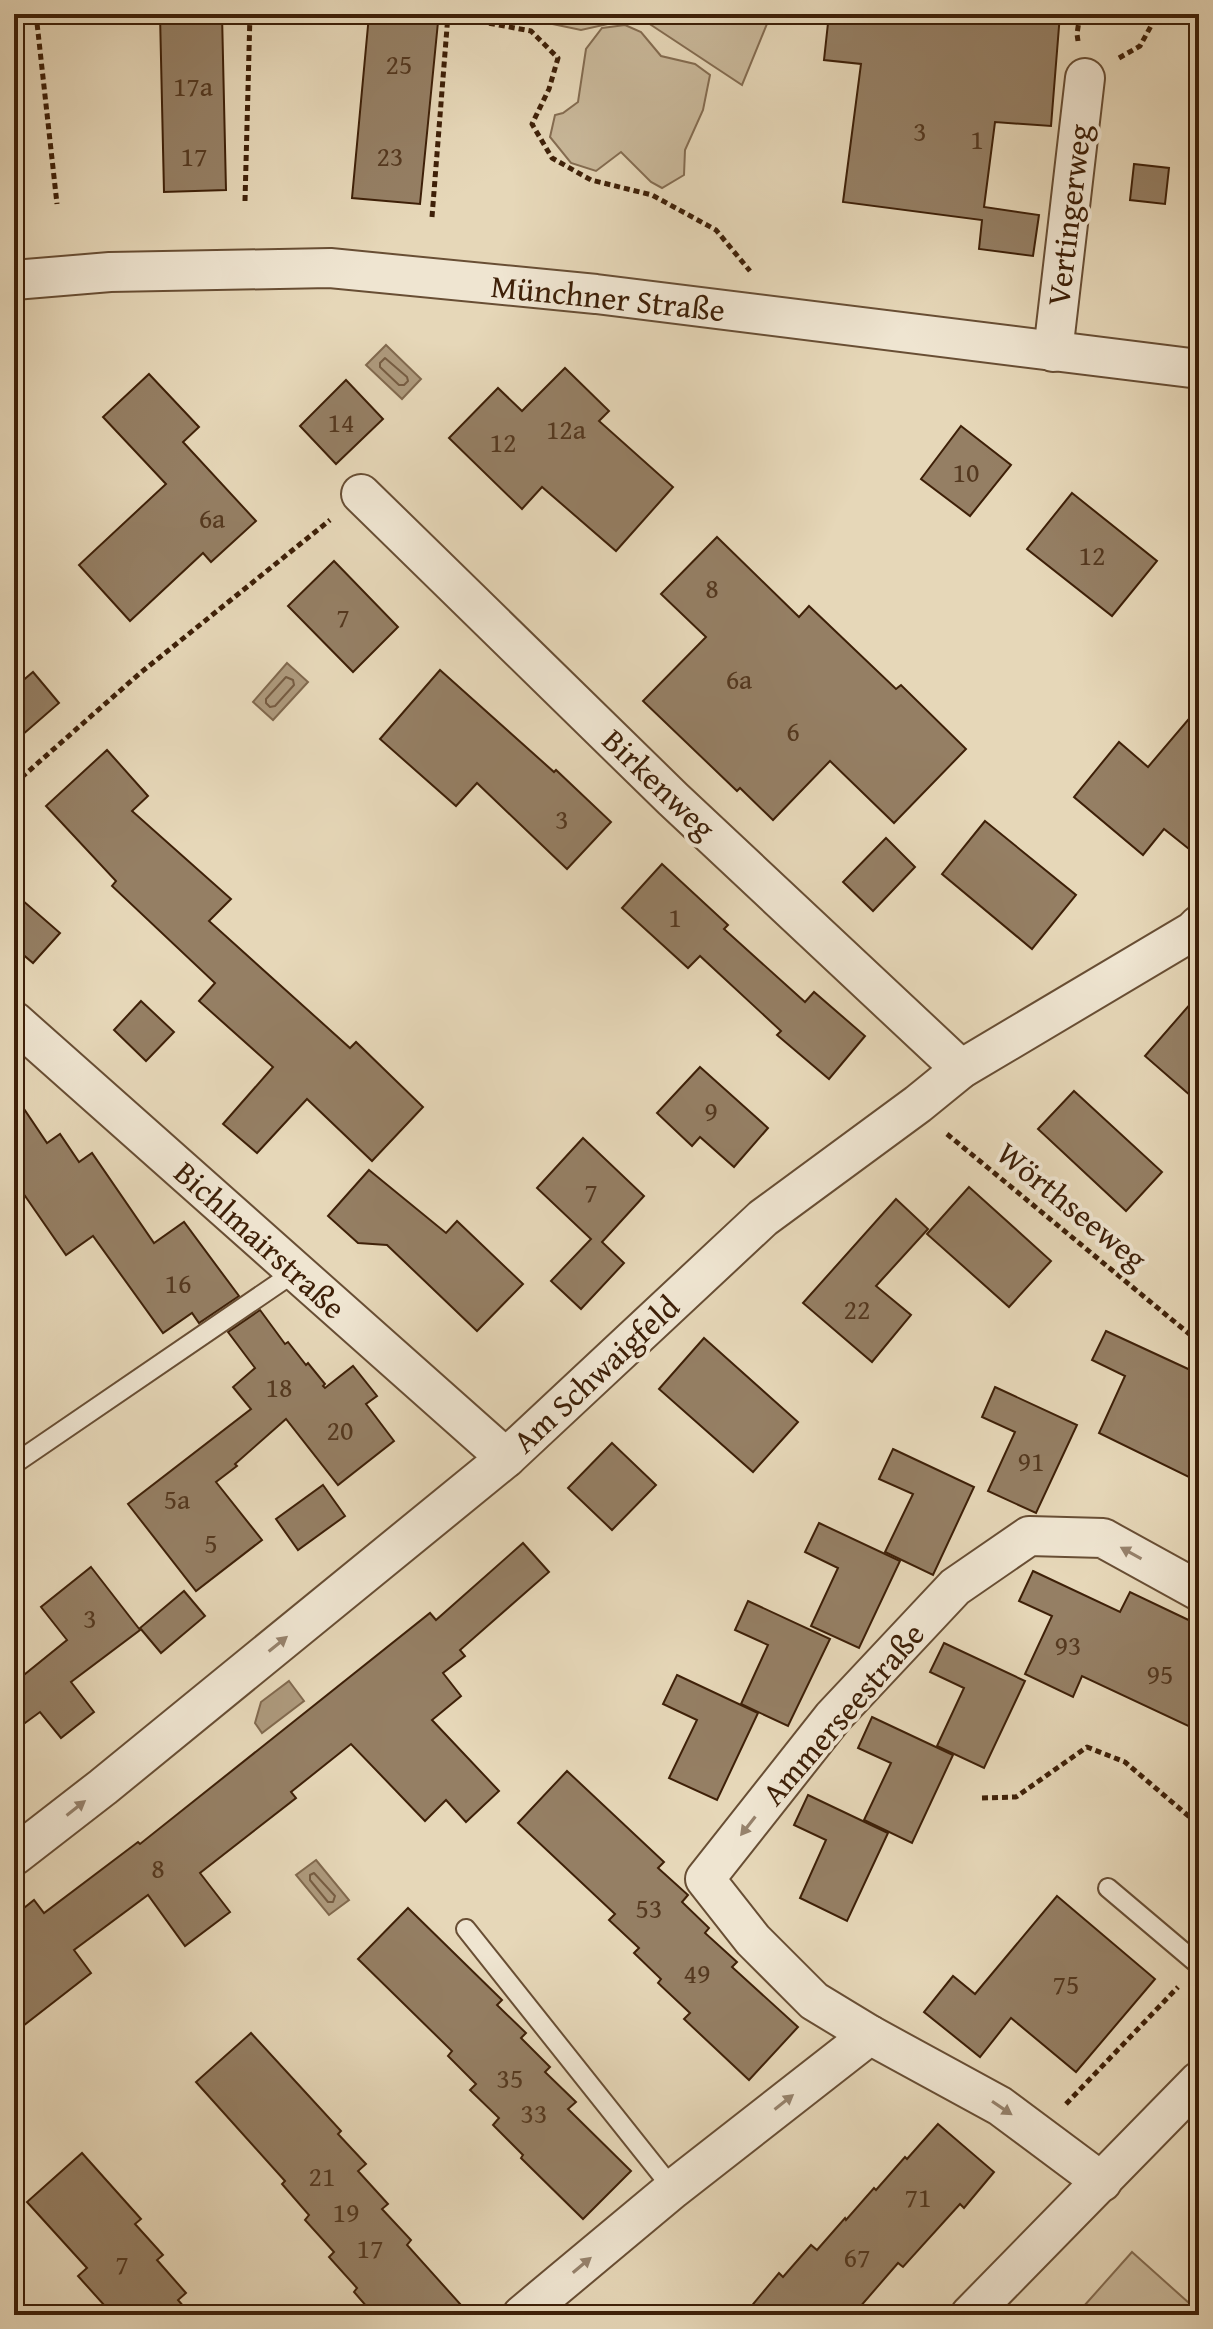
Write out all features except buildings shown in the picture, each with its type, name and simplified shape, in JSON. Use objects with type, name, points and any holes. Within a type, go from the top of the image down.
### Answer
[{"type":"street","name":"Vertingerweg","points":[[1053,352],[1085,78]]},
{"type":"street","name":"Münchner Straße","points":[[14,280],[110,272],[330,268],[596,294],[1199,369]]},
{"type":"street","name":"Birkenweg","points":[[361,494],[673,799],[961,1069]]},
{"type":"street","name":"Am Schwaigfeld","points":[[14,1856],[506,1458],[763,1218],[961,1069],[1199,925]]},
{"type":"street","name":"Bichlmairstraße","points":[[14,1021],[506,1458]]},
{"type":"street","name":"Ammerseestraße","points":[[1102,2182],[1000,2106],[814,2001],[753,1940],[705,1879],[833,1717],[945,1597],[1029,1536],[1103,1538],[1199,1591]]},
{"type":"street","points":[[522,2315],[673,2189],[870,2035]]},
{"type":"street","points":[[970,2315],[1199,2081]]},
{"type":"lane","points":[[14,1464],[295,1272]]},
{"type":"lane","points":[[1108,1888],[1199,1965]]},
{"type":"lane","points":[[466,1929],[673,2189]]},
{"type":"path","points":[[36,14],[57,204]]},
{"type":"path","points":[[245,201],[250,14]]},
{"type":"path","points":[[440,14],[531,31],[558,58],[549,89],[532,124],[552,158],[591,180],[652,195],[716,230],[763,287],[764,315]]},
{"type":"path","points":[[432,217],[448,15]]},
{"type":"path","points":[[1085,78],[1140,46],[1157,15],[1199,20]]},
{"type":"path","points":[[14,784],[139,674],[361,494]]},
{"type":"path","name":"Wörthseeweg","points":[[918,1104],[948,1136],[1199,1342]]},
{"type":"path","points":[[982,1798],[1016,1797],[1087,1747],[1125,1762],[1199,1825]]},
{"type":"path","points":[[1037,2134],[1178,1987],[1188,1985]]},
{"type":"shaded area","points":[[505,14],[771,14],[742,85],[639,17],[581,30]]},
{"type":"shaded area","points":[[625,25],[641,32],[661,56],[695,64],[710,75],[703,110],[685,150],[684,175],[662,188],[651,182],[621,152],[596,171],[571,163],[550,137],[555,115],[578,102],[586,49],[602,28]]},
{"type":"shaded area","points":[[1132,2252],[1199,2315],[1095,2315],[1084,2306]]},
{"type":"water","points":[[386,345],[421,379],[402,399],[366,365]]},
{"type":"water","points":[[287,663],[308,682],[273,720],[253,702]]},
{"type":"water","points":[[289,1681],[304,1701],[262,1733],[255,1723],[261,1702]]},
{"type":"water","points":[[316,1860],[349,1900],[329,1915],[296,1875]]}]
